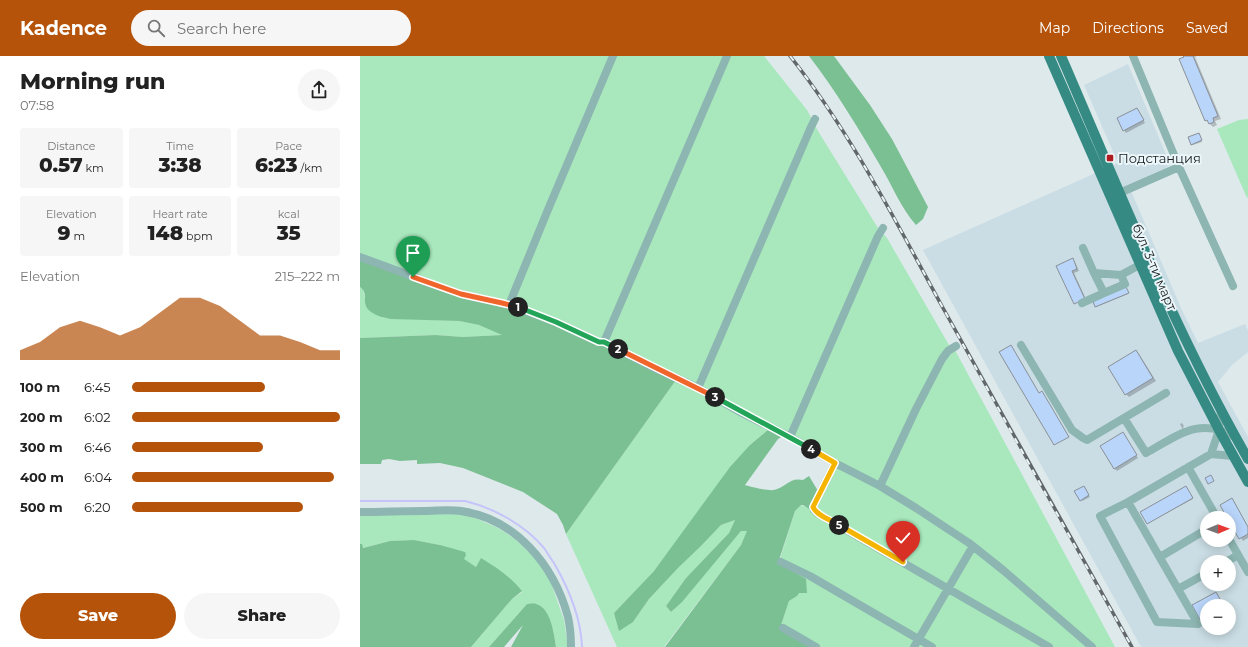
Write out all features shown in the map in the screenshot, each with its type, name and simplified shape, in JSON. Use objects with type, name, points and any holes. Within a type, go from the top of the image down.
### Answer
[{"type":"main road","name":"бул. 3-ти март","points":[[1049,56],[1116,195]]},
{"type":"main road","name":"бул. 3-ти март","points":[[1061,56],[1116,195],[1145,263],[1178,351],[1248,482]]},
{"type":"main road","name":"бул. 3-ти март","points":[[1145,263],[1248,459]]},
{"type":"street","points":[[509,304],[613,56]]},
{"type":"street","points":[[604,342],[727,56]]},
{"type":"street","points":[[1133,56],[1179,167],[1233,286]]},
{"type":"street","points":[[698,388],[815,119]]},
{"type":"street","points":[[1116,195],[1179,167]]},
{"type":"street","points":[[790,437],[878,236],[883,228]]},
{"type":"street","points":[[1083,248],[1104,293]]},
{"type":"street","points":[[360,257],[461,294],[509,304],[556,322],[599,342],[604,342],[650,366],[698,388],[742,413],[790,437],[835,463],[880,486],[973,546],[1004,570],[1092,647]]},
{"type":"street","points":[[1094,273],[1121,275],[1145,263]]},
{"type":"street","points":[[1082,303],[1125,284],[1121,275]]},
{"type":"street","points":[[1021,345],[1072,430],[1087,440],[1166,393]]},
{"type":"street","points":[[880,486],[916,409],[942,359],[948,351],[956,346]]},
{"type":"street","points":[[1211,454],[1219,430],[1220,408]]},
{"type":"street","points":[[1124,418],[1146,453],[1191,430],[1206,428],[1219,430],[1231,434],[1236,438]]},
{"type":"street","points":[[1128,502],[1198,624],[1157,622],[1100,516],[1128,502],[1211,454],[1233,456]]},
{"type":"street","points":[[835,463],[813,507],[814,510],[1050,647]]},
{"type":"street","points":[[1188,467],[1213,511]]},
{"type":"street","points":[[360,512],[455,510],[488,518],[504,526],[533,549],[550,573],[568,618],[571,647]]},
{"type":"street","points":[[1160,557],[1200,533]]},
{"type":"street","points":[[914,647],[973,546]]},
{"type":"street","points":[[1234,547],[1248,572]]},
{"type":"street","points":[[781,562],[810,576],[932,647]]},
{"type":"street","points":[[1178,589],[1200,577]]},
{"type":"street","points":[[783,628],[816,647]]},
{"type":"shaded area","points":[[1128,64],[1170,164],[1166,168],[1129,186],[1181,308],[1198,343],[1245,324],[1248,331],[1248,352],[1232,365],[1218,382],[1248,437],[1248,647],[1141,647],[923,250],[1118,163],[1084,85]]},
{"type":"green space","points":[[360,56],[764,56],[807,110],[818,131],[878,228],[887,238],[949,345],[956,352],[1115,647],[811,647],[781,625],[789,601],[797,596],[798,593],[807,592],[778,563],[795,511],[801,505],[810,509],[832,463],[743,409],[703,389],[461,291],[360,254]]},
{"type":"green space","points":[[809,56],[834,56],[870,105],[892,139],[928,207],[923,219],[916,225],[901,204],[847,110]]},
{"type":"green space","points":[[1248,119],[1247,198],[1217,129],[1239,120]]},
{"type":"green space","points":[[360,259],[507,306],[601,345],[676,380],[566,534],[557,514],[523,492],[463,468],[440,463],[417,464],[417,460],[400,461],[389,459],[382,460],[381,464],[360,464],[360,338],[436,335],[463,337],[502,335],[479,325],[459,321],[391,319],[375,314],[367,308],[364,292],[360,287]]},
{"type":"green space","points":[[360,287],[364,292],[368,309],[384,318],[459,321],[479,325],[503,335],[463,337],[436,335],[360,338]]},
{"type":"green space","points":[[676,380],[769,429],[750,445],[654,571],[614,613],[633,622],[649,599],[721,525],[735,520],[729,533],[686,578],[666,606],[671,612],[741,531],[748,531],[741,545],[664,647],[617,647],[566,534]]},
{"type":"green space","points":[[769,429],[783,436],[778,439],[745,485],[755,488],[774,490],[791,481],[798,479],[803,480],[809,476],[818,491],[809,509],[801,505],[795,511],[778,563],[806,579],[807,593],[799,593],[789,601],[781,625],[811,647],[665,647],[741,545],[747,531],[741,531],[682,602],[671,612],[666,606],[686,578],[729,533],[735,520],[721,525],[649,599],[633,622],[619,631],[614,613],[654,571],[730,467],[750,445]]},
{"type":"green space","points":[[454,513],[473,517],[498,528],[515,539],[541,563],[550,580],[564,620],[568,647],[556,647],[553,629],[527,604],[489,647],[471,647],[512,599],[522,592],[481,559],[476,567],[440,545],[414,540],[390,541],[362,548],[362,544],[360,544],[360,515]]},
{"type":"green space","points":[[414,540],[465,552],[466,555],[464,559],[476,567],[481,558],[508,577],[522,591],[512,599],[471,647],[360,647],[360,544],[362,544],[363,548],[390,541]]},
{"type":"green space","points":[[527,604],[536,604],[541,606],[545,611],[551,622],[556,647],[511,647],[523,625],[504,647],[489,647]]},
{"type":"building","points":[[1183,56],[1193,56],[1218,116],[1213,118],[1214,122],[1209,124],[1207,120],[1205,121],[1179,59],[1184,57]]},
{"type":"building","points":[[1137,108],[1144,120],[1123,131],[1117,118]]},
{"type":"building","points":[[1199,133],[1202,140],[1191,145],[1188,137]]},
{"type":"building","points":[[1073,258],[1077,269],[1072,271],[1085,299],[1074,304],[1056,266]]},
{"type":"building","points":[[1126,287],[1129,293],[1095,307],[1093,301]]},
{"type":"building","points":[[1011,345],[1039,393],[1042,391],[1069,437],[1054,445],[999,352]]},
{"type":"building","points":[[1136,350],[1153,378],[1125,395],[1108,367]]},
{"type":"building","points":[[1123,432],[1137,455],[1114,469],[1100,446]]},
{"type":"building","points":[[1211,475],[1214,481],[1208,484],[1205,478]]},
{"type":"building","points":[[1084,486],[1089,495],[1080,501],[1074,491]]},
{"type":"building","points":[[1186,486],[1193,498],[1147,524],[1140,512]]},
{"type":"building","points":[[1232,498],[1248,527],[1248,534],[1239,539],[1236,534],[1236,511],[1223,511],[1220,505]]},
{"type":"building","points":[[1216,592],[1220,599],[1203,599]]},
{"type":"building","points":[[1200,601],[1200,619],[1192,605]]},
{"type":"waterway","points":[[360,501],[465,501],[487,508],[508,518],[528,532],[544,548],[554,563],[569,593],[577,614],[582,647]]},
{"type":"railway","points":[[790,56],[833,116],[872,179],[1132,647]]},
{"type":"place","name":"Подстанция","points":[[1110,158]]},
{"type":"route","points":[[413,277],[461,294],[509,304],[556,322],[599,342],[604,342],[650,366],[698,388],[835,463],[813,507],[814,510],[903,562]]}]
